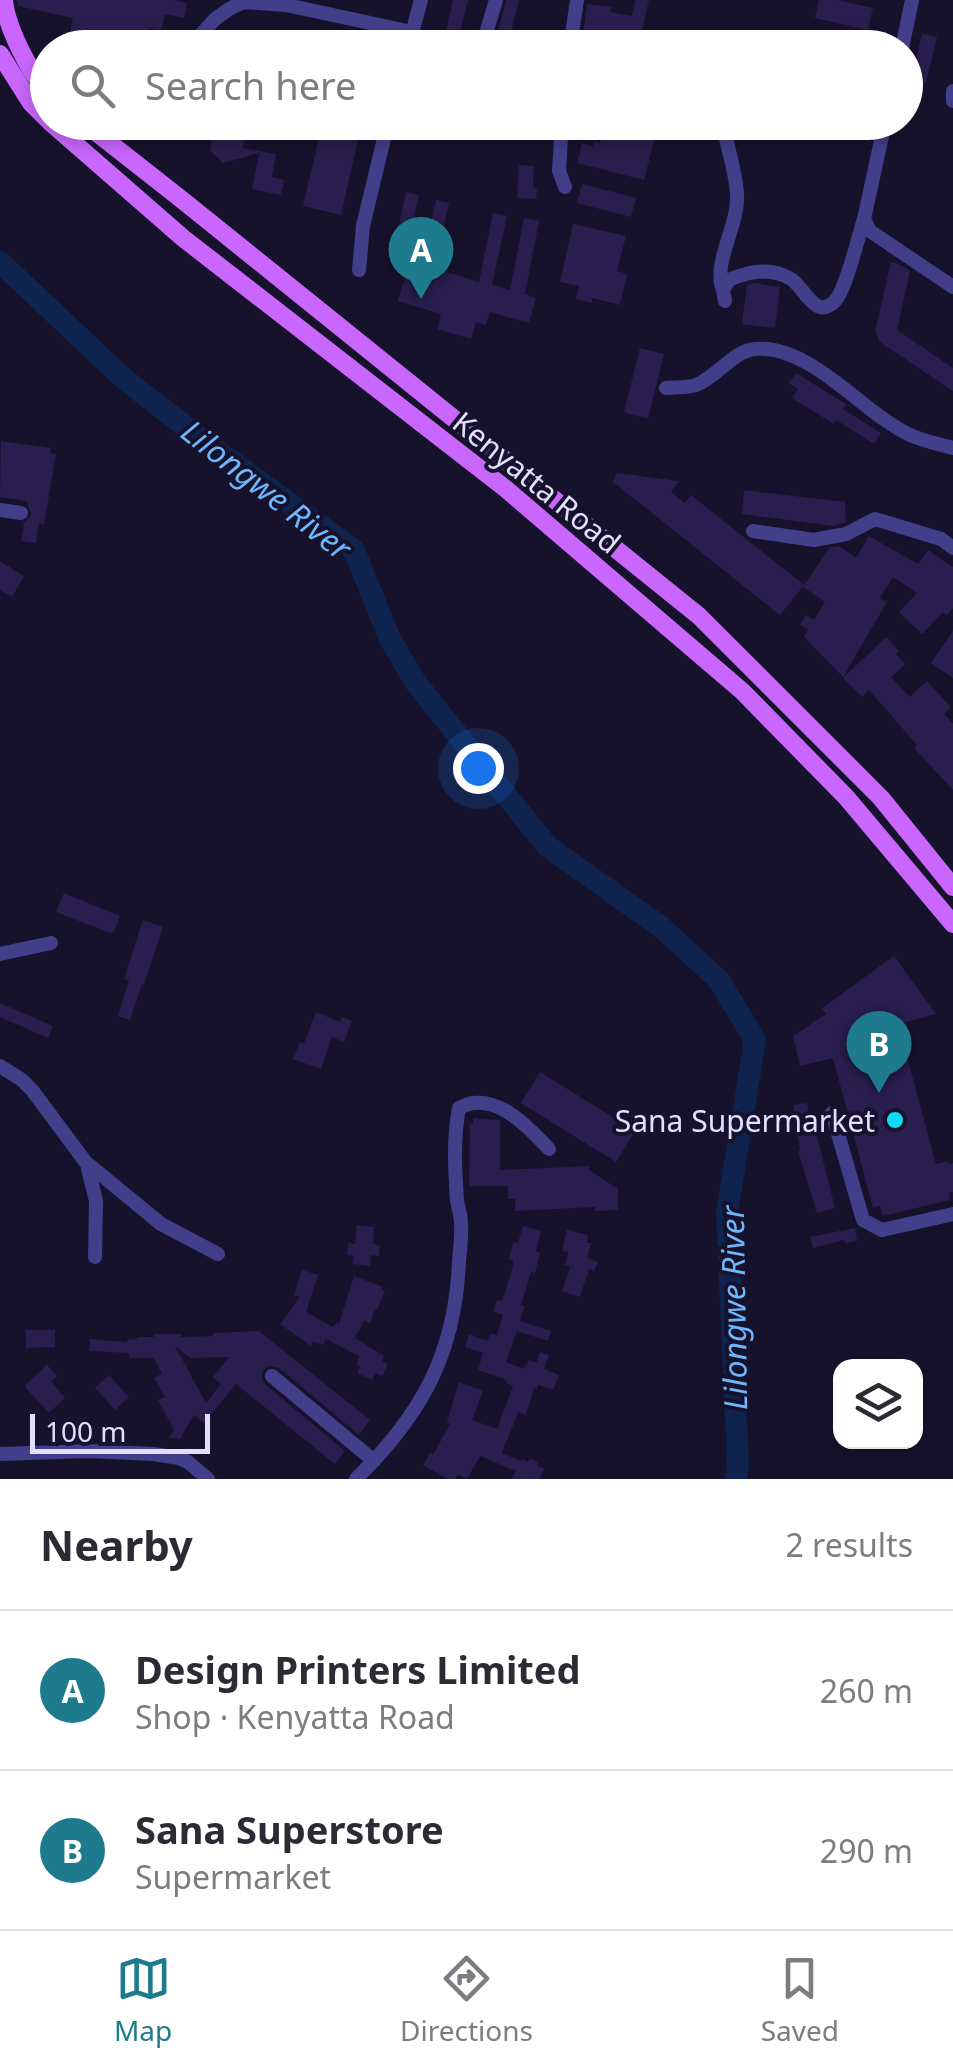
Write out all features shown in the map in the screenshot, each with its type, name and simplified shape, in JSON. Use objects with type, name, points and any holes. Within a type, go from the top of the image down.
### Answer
[{"type":"main road","points":[[4,0],[6,16],[30,65]]},
{"type":"main road","name":"Kenyatta Road","points":[[0,54],[30,102]]},
{"type":"main road","name":"Kenyatta Road","points":[[71,140],[182,238],[506,489],[742,691],[846,797],[953,924]]},
{"type":"main road","name":"Kenyatta Road","points":[[105,140],[700,616],[881,798],[953,887]]},
{"type":"street","points":[[412,30],[420,0]]},
{"type":"street","points":[[488,30],[496,0]]},
{"type":"street","points":[[573,30],[577,0]]},
{"type":"street","points":[[906,30],[912,0]]},
{"type":"street","points":[[205,30],[215,18],[244,2],[286,5],[375,30]]},
{"type":"street","points":[[953,91],[953,101]]},
{"type":"street","points":[[359,270],[362,226],[384,140]]},
{"type":"street","points":[[561,140],[559,171],[565,187]]},
{"type":"street","points":[[726,140],[737,206],[720,268],[724,295],[729,280],[742,274],[768,272],[793,280],[813,304],[824,307],[833,303],[845,279],[864,219],[882,140]]},
{"type":"street","points":[[864,219],[870,231],[953,286]]},
{"type":"street","points":[[666,388],[695,385],[744,352],[772,349],[810,363],[910,435],[953,448]]},
{"type":"street","points":[[0,510],[22,513]]},
{"type":"street","points":[[753,531],[814,540],[846,534],[875,519],[941,540],[953,548]]},
{"type":"street","points":[[0,954],[50,944]]},
{"type":"street","points":[[0,1066],[32,1090],[87,1164],[161,1224],[218,1254]]},
{"type":"street","points":[[356,1479],[408,1421],[441,1359],[456,1301],[462,1222],[454,1136],[459,1108],[476,1102],[498,1106],[549,1149]]},
{"type":"street","points":[[832,1113],[862,1220],[882,1230],[953,1214]]},
{"type":"street","points":[[87,1164],[96,1201],[96,1256]]},
{"type":"street","points":[[272,1376],[374,1460]]},
{"type":"street","points":[[0,1454],[88,1451],[168,1456],[188,1462],[208,1479]]},
{"type":"building","points":[[17,0],[187,3],[184,18],[165,14],[161,30],[70,30],[73,18],[18,6]]},
{"type":"building","points":[[453,0],[468,0],[460,30],[446,30]]},
{"type":"building","points":[[506,0],[519,0],[512,30],[498,30]]},
{"type":"building","points":[[635,0],[649,0],[642,30],[583,30],[587,4],[611,7],[610,12],[632,16]]},
{"type":"building","points":[[819,0],[873,8],[868,30],[815,18]]},
{"type":"building","points":[[923,34],[937,37],[926,84],[923,83]]},
{"type":"building","points":[[212,140],[244,140],[243,148],[276,154],[272,177],[284,180],[281,195],[252,189],[259,153],[223,163],[210,150]]},
{"type":"building","points":[[319,140],[358,140],[341,215],[303,206]]},
{"type":"building","points":[[654,140],[644,180],[577,163],[582,143]]},
{"type":"building","points":[[519,165],[534,166],[536,199],[517,198]]},
{"type":"building","points":[[582,184],[636,198],[631,217],[577,203]]},
{"type":"building","points":[[406,192],[419,195],[406,250],[394,247]]},
{"type":"building","points":[[436,200],[449,203],[437,256],[424,253]]},
{"type":"building","points":[[493,213],[507,216],[492,285],[510,290],[524,218],[539,221],[525,294],[536,298],[529,323],[490,312],[486,325],[476,322],[471,339],[437,329],[441,314],[398,301],[406,274],[433,282],[437,269],[479,282]]},
{"type":"building","points":[[573,224],[626,236],[617,271],[627,274],[620,305],[592,298],[592,303],[576,299],[579,286],[560,282]]},
{"type":"building","points":[[891,262],[910,271],[897,330],[953,368],[953,391],[880,342],[875,331]]},
{"type":"building","points":[[747,285],[780,287],[775,328],[742,324]]},
{"type":"building","points":[[640,348],[664,354],[648,419],[624,412]]},
{"type":"building","points":[[796,373],[846,404],[843,409],[881,433],[874,444],[792,398],[798,389],[789,383]]},
{"type":"building","points":[[1,441],[51,448],[50,453],[56,454],[44,525],[39,523],[36,543],[21,541],[24,523],[31,515],[27,501],[0,497]]},
{"type":"building","points":[[617,473],[679,481],[671,492],[685,503],[691,495],[804,585],[780,615],[613,482]]},
{"type":"building","points":[[744,490],[845,502],[846,522],[833,526],[742,514]]},
{"type":"building","points":[[869,536],[918,564],[928,550],[953,567],[953,608],[947,615],[943,612],[922,634],[899,612],[917,593],[893,577],[880,598],[887,602],[843,677],[804,637],[808,630],[800,625],[806,615],[814,620],[825,602],[803,587],[829,548],[839,546],[856,558]]},
{"type":"building","points":[[0,561],[24,576],[12,597],[0,590]]},
{"type":"building","points":[[953,631],[953,678],[931,663]]},
{"type":"building","points":[[886,637],[905,664],[891,677],[910,697],[927,681],[951,707],[944,714],[953,724],[953,790],[869,690],[862,697],[843,678]]},
{"type":"building","points":[[64,893],[120,916],[113,934],[56,912]]},
{"type":"building","points":[[143,920],[163,927],[130,1020],[118,1016],[129,980],[124,979]]},
{"type":"building","points":[[894,956],[936,1014],[898,1024],[936,1164],[953,1163],[953,1192],[949,1193],[950,1200],[883,1216],[880,1206],[873,1208],[833,1058],[800,1066],[793,1036],[826,1014],[822,1008]]},
{"type":"building","points":[[0,1003],[53,1026],[48,1038],[0,1017]]},
{"type":"building","points":[[316,1012],[340,1022],[342,1017],[352,1021],[344,1042],[332,1037],[321,1069],[293,1059],[300,1042],[304,1044]]},
{"type":"building","points":[[540,1072],[635,1131],[616,1162],[521,1103]]},
{"type":"building","points":[[807,1103],[835,1208],[817,1213],[798,1151],[793,1105]]},
{"type":"building","points":[[473,1118],[500,1120],[500,1170],[589,1166],[589,1170],[618,1189],[618,1210],[595,1211],[595,1207],[515,1211],[515,1199],[508,1199],[508,1186],[469,1186]]},
{"type":"building","points":[[357,1225],[374,1227],[373,1244],[380,1245],[379,1256],[371,1255],[370,1266],[353,1264],[354,1256],[347,1255],[348,1243],[355,1244]]},
{"type":"building","points":[[523,1226],[541,1231],[536,1251],[540,1253],[521,1305],[525,1306],[520,1321],[551,1331],[548,1341],[517,1331],[506,1362],[524,1369],[528,1360],[537,1363],[540,1352],[549,1355],[544,1369],[559,1375],[553,1390],[538,1385],[534,1388],[526,1415],[518,1412],[502,1453],[521,1461],[528,1462],[530,1458],[544,1469],[539,1479],[512,1479],[516,1471],[480,1456],[467,1479],[458,1474],[455,1479],[448,1479],[423,1465],[450,1424],[447,1422],[459,1382],[483,1391],[472,1420],[497,1429],[513,1386],[478,1370],[483,1353],[465,1347],[469,1334],[484,1340],[488,1340],[490,1333],[497,1335],[503,1315],[493,1311],[497,1300],[502,1301],[513,1267],[509,1260],[513,1242],[518,1243]]},
{"type":"building","points":[[855,1228],[857,1241],[844,1240],[813,1248],[810,1237]]},
{"type":"building","points":[[567,1230],[588,1235],[587,1243],[591,1243],[587,1258],[598,1262],[594,1271],[589,1269],[580,1297],[562,1291],[571,1266],[565,1265],[568,1252],[562,1251]]},
{"type":"building","points":[[302,1270],[318,1275],[306,1312],[333,1327],[339,1324],[354,1276],[383,1287],[385,1291],[370,1323],[364,1321],[355,1338],[384,1356],[382,1361],[388,1364],[382,1376],[376,1373],[372,1380],[357,1373],[359,1356],[326,1339],[323,1345],[313,1341],[311,1346],[280,1324],[300,1297],[294,1295]]},
{"type":"building","points":[[26,1330],[55,1330],[55,1347],[26,1348]]},
{"type":"building","points":[[259,1331],[370,1420],[359,1435],[279,1368],[269,1366],[263,1370],[265,1384],[345,1451],[335,1464],[236,1384],[204,1423],[194,1415],[180,1439],[169,1438],[174,1430],[158,1400],[165,1397],[154,1378],[162,1374],[154,1358],[89,1351],[90,1339],[127,1342],[154,1334],[181,1337]],"holes":[[[175,1346],[190,1358],[229,1357],[213,1377],[221,1384],[206,1403]]]},
{"type":"building","points":[[47,1365],[57,1376],[51,1381],[65,1398],[49,1413],[26,1388]]},
{"type":"building","points":[[109,1375],[129,1397],[115,1410],[95,1388]]},
{"type":"waterway","name":"Lilongwe River","points":[[0,262],[123,378],[354,550],[390,639],[416,683],[547,846],[661,927],[719,980],[755,1040],[727,1212],[736,1479]]},
{"type":"place","name":"Design Printers Limited","points":[[421,299]]},
{"type":"place","name":"Sana Superstore","points":[[879,1093]]},
{"type":"place","name":"Sana Supermarket","points":[[895,1120]]}]
